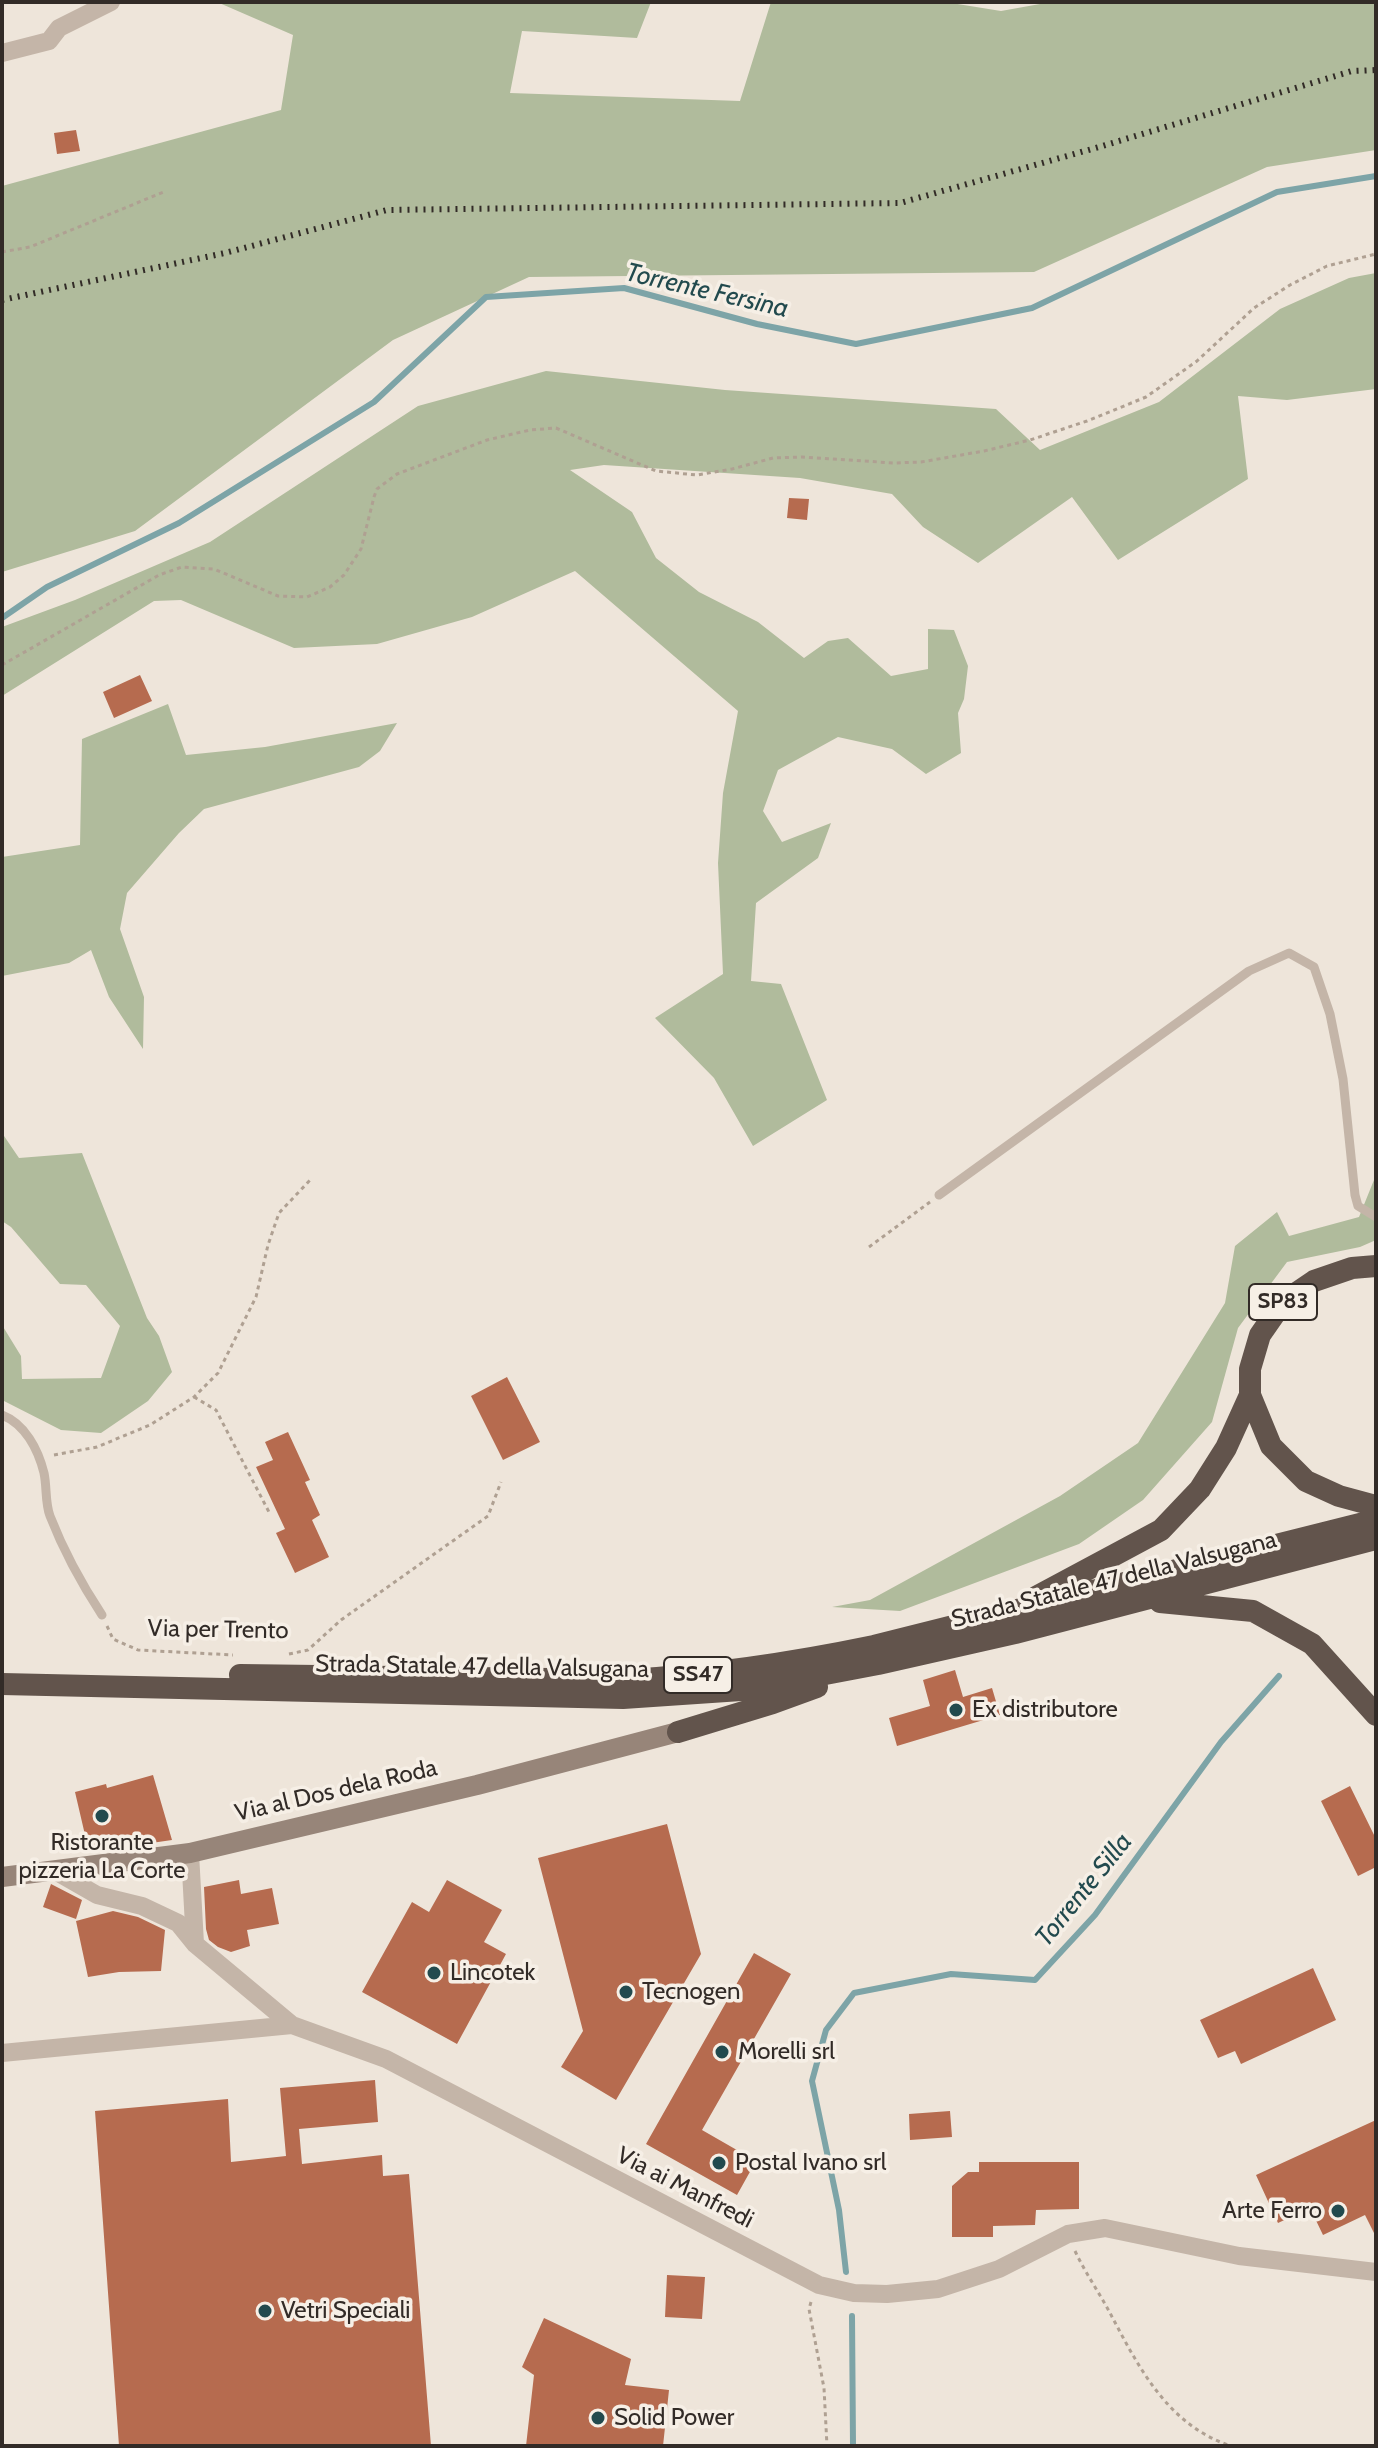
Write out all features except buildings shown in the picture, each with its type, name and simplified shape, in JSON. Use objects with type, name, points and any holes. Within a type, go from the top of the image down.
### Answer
[{"type":"highway","name":"SP83","points":[[1376,1266],[1352,1268],[1314,1281],[1283,1302],[1260,1335],[1250,1369],[1250,1395],[1271,1446],[1306,1481],[1339,1496],[1376,1506]]},
{"type":"highway","points":[[999,1616],[1161,1530],[1200,1489],[1226,1448],[1250,1395]]},
{"type":"highway","name":"Strada Statale 47 della Valsugana","points":[[2,1671],[642,1679],[686,1676],[810,1659],[999,1616],[1376,1520]]},
{"type":"highway","name":"Strada Statale 47 della Valsugana","points":[[2,1684],[623,1698],[741,1690],[878,1664],[1147,1600],[1376,1539]]},
{"type":"highway","points":[[1147,1600],[1253,1611],[1312,1644],[1376,1715]]},
{"type":"highway","points":[[678,1732],[773,1703],[878,1664]]},
{"type":"main road","name":"Via al Dos dela Roda","points":[[2,1877],[190,1853],[477,1785],[678,1732]]},
{"type":"street","points":[[2,53],[49,41],[59,28],[111,2]]},
{"type":"street","points":[[190,1853],[195,1944]]},
{"type":"street","name":"Via ai Manfredi","points":[[55,1871],[97,1895],[142,1906],[178,1923],[195,1944],[292,2025],[386,2059],[823,2286],[854,2293],[887,2294],[938,2289],[999,2269],[1068,2234],[1105,2228],[1239,2256],[1376,2272]]},
{"type":"street","name":"Via ai Manfredi","points":[[2,2053],[292,2025]]},
{"type":"lane","points":[[939,1195],[1249,971],[1289,953],[1314,967],[1330,1014],[1343,1079],[1355,1195],[1358,1206],[1376,1217]]},
{"type":"lane","points":[[2,1415],[15,1420],[33,1444],[43,1472],[48,1512],[74,1572],[102,1615]]},
{"type":"path","points":[[2,252],[30,247],[166,191]]},
{"type":"path","points":[[2,665],[159,575],[182,567],[214,569],[288,598],[307,597],[330,587],[344,575],[361,549],[377,489],[397,474],[487,440],[530,430],[556,428],[656,471],[697,475],[773,458],[921,462],[1030,440],[1146,397],[1197,361],[1254,308],[1290,285],[1327,266],[1376,254]]},
{"type":"path","points":[[38,1457],[97,1447],[150,1425],[194,1397],[218,1373],[256,1297],[279,1213],[312,1178]]},
{"type":"path","points":[[869,1247],[939,1195]]},
{"type":"path","points":[[194,1397],[216,1410],[270,1514]]},
{"type":"path","name":"Via per Trento","points":[[278,1656],[308,1650],[341,1620],[488,1516],[501,1482]]},
{"type":"path","name":"Via per Trento","points":[[102,1615],[113,1639],[138,1650],[247,1655]]},
{"type":"path","points":[[1068,2234],[1081,2264],[1144,2376],[1179,2417],[1231,2446]]},
{"type":"path","points":[[823,2286],[814,2292],[809,2309],[824,2388],[827,2446]]},
{"type":"green space","points":[[217,2],[651,2],[637,38],[522,31],[510,93],[740,101],[771,2],[945,2],[1001,11],[1041,2],[1376,2],[1376,150],[1267,167],[1034,272],[529,277],[393,340],[135,531],[2,572],[2,186],[281,110],[293,35]]},
{"type":"green space","points":[[1376,273],[1376,389],[1287,400],[1238,396],[1248,479],[1118,560],[1072,497],[978,563],[923,527],[892,494],[800,478],[604,465],[570,470],[632,512],[656,558],[699,592],[758,622],[804,658],[828,641],[848,638],[891,676],[928,669],[928,629],[954,630],[968,666],[964,699],[958,713],[961,753],[926,774],[892,749],[838,737],[778,770],[763,811],[782,842],[831,823],[818,858],[756,903],[751,981],[781,984],[827,1100],[753,1146],[714,1078],[655,1018],[723,974],[718,863],[723,793],[738,711],[575,571],[472,617],[377,644],[294,648],[181,600],[154,601],[2,696],[2,627],[75,600],[210,542],[418,406],[546,371],[725,390],[996,409],[1040,450],[1159,402],[1280,309],[1349,278]]},
{"type":"green space","points":[[168,704],[186,755],[265,747],[397,723],[380,751],[359,767],[204,809],[127,893],[120,929],[144,997],[143,1049],[109,997],[91,950],[69,963],[2,976],[2,857],[80,845],[82,739]]},
{"type":"green space","points":[[2,1133],[19,1158],[82,1153],[147,1318],[159,1336],[172,1372],[148,1401],[101,1433],[61,1430],[2,1400],[2,1325],[21,1356],[22,1379],[101,1378],[120,1326],[86,1285],[60,1284],[11,1227],[2,1221]]},
{"type":"green space","points":[[1376,1175],[1376,1240],[1360,1247],[1287,1262],[1238,1328],[1212,1422],[1143,1500],[1079,1544],[900,1611],[832,1607],[870,1600],[1060,1496],[1138,1443],[1225,1303],[1235,1246],[1277,1212],[1289,1236],[1359,1217]]},
{"type":"waterway","name":"Torrente Fersina","points":[[2,618],[47,587],[179,523],[374,402],[486,297],[624,288],[757,324],[856,344],[1032,308],[1277,192],[1376,176]]},
{"type":"waterway","name":"Torrente Silla","points":[[846,2272],[839,2210],[812,2081],[826,2030],[854,1993],[951,1974],[1035,1980],[1095,1915],[1221,1742],[1279,1676]]},
{"type":"waterway","name":"Torrente Silla","points":[[852,2316],[853,2446]]},
{"type":"railway","points":[[2,300],[225,253],[387,210],[900,203],[1352,71],[1376,70]]},
{"type":"place","name":"Ex distributore","points":[[956,1710]]},
{"type":"place","name":"Ristorante pizzeria La Corte","points":[[102,1816]]},
{"type":"place","name":"Lincotek","points":[[434,1973]]},
{"type":"place","name":"Tecnogen","points":[[626,1992]]},
{"type":"place","name":"Morelli srl","points":[[722,2052]]},
{"type":"place","name":"Postal Ivano srl","points":[[719,2163]]},
{"type":"place","name":"Arte Ferro","points":[[1338,2211]]},
{"type":"place","name":"Vetri Speciali","points":[[265,2311]]},
{"type":"place","name":"Solid Power","points":[[598,2418]]}]
